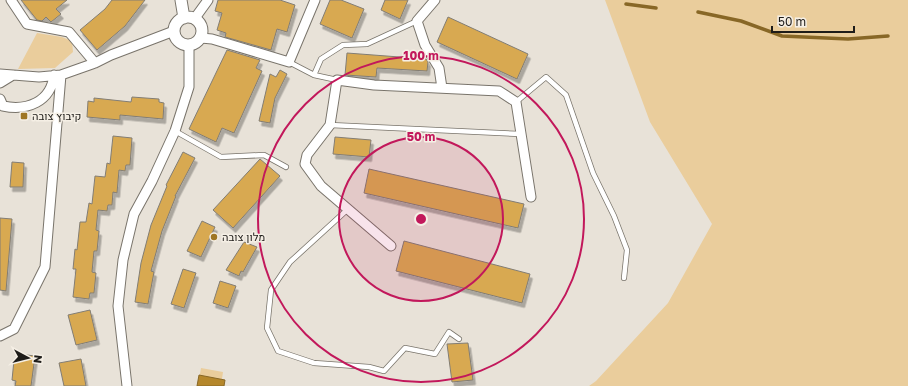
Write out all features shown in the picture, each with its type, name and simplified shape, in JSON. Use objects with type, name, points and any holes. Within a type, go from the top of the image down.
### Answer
[{"type":"street","points":[[11,0],[27,24],[69,32],[95,63]]},
{"type":"street","points":[[181,0],[189,18],[201,25],[201,38],[196,44],[189,45],[182,44],[176,38],[174,31],[177,22],[189,18],[208,0]]},
{"type":"street","points":[[201,38],[212,38],[289,62],[315,0]]},
{"type":"street","points":[[435,0],[416,21],[425,45],[439,68],[442,88]]},
{"type":"street","points":[[0,74],[39,76],[57,75],[95,63],[111,55],[174,31]]},
{"type":"street","points":[[127,386],[118,306],[123,260],[134,214],[152,181],[175,131],[189,87],[189,45]]},
{"type":"street","points":[[0,83],[13,75]]},
{"type":"street","points":[[0,99],[4,106],[15,108],[36,103],[43,99],[57,75]]},
{"type":"street","points":[[0,336],[14,328],[45,267],[57,75]]},
{"type":"street","points":[[391,246],[321,186],[304,164],[307,155],[330,125],[337,80],[374,85],[499,91],[516,102],[531,197]]},
{"type":"lane","points":[[314,75],[321,58],[343,45],[367,44],[416,21]]},
{"type":"lane","points":[[289,62],[314,75],[337,80]]},
{"type":"lane","points":[[516,102],[546,77],[566,95],[593,173],[614,216],[627,250],[624,278]]},
{"type":"lane","points":[[330,125],[521,134]]},
{"type":"lane","points":[[175,131],[221,157],[264,155],[286,167]]},
{"type":"lane","points":[[348,209],[290,262],[271,290],[267,328],[278,352],[314,363],[369,367],[384,372],[405,348],[435,354],[449,332],[459,339]]},
{"type":"shaded area","points":[[605,0],[908,0],[908,386],[589,386],[596,381],[668,303],[712,224],[650,122]]},
{"type":"shaded area","points":[[37,33],[62,37],[72,41],[73,52],[55,68],[18,69]]},
{"type":"shaded area","points":[[201,368],[223,372],[221,386],[198,386]]},
{"type":"shaded area","points":[[199,375],[225,380],[224,386],[197,386]]},
{"type":"building","points":[[21,0],[67,0],[56,9],[61,14],[51,22],[46,17],[42,21],[37,20]]},
{"type":"building","points":[[112,0],[145,0],[125,26],[97,50],[80,30],[105,9]]},
{"type":"building","points":[[218,0],[280,0],[295,5],[287,32],[277,29],[271,50],[225,37],[226,33],[217,30],[222,13],[215,11]]},
{"type":"building","points":[[330,0],[341,0],[364,9],[352,38],[320,24]]},
{"type":"building","points":[[385,0],[408,0],[400,19],[381,10]]},
{"type":"building","points":[[448,17],[528,54],[517,79],[437,42]]},
{"type":"building","points":[[227,50],[260,60],[256,68],[262,71],[234,133],[222,128],[216,142],[189,129]]},
{"type":"building","points":[[347,53],[426,59],[428,62],[427,71],[377,68],[376,77],[345,75]]},
{"type":"building","points":[[280,70],[287,74],[275,98],[270,123],[259,121],[270,74],[276,77]]},
{"type":"building","points":[[132,97],[159,99],[159,102],[164,103],[163,119],[120,115],[120,120],[87,117],[88,101],[94,102],[94,98],[131,102]]},
{"type":"building","points":[[113,136],[132,138],[130,165],[126,165],[125,171],[119,170],[117,193],[113,192],[112,205],[108,205],[107,211],[98,210],[96,230],[99,231],[97,251],[94,251],[92,272],[96,273],[94,293],[90,293],[89,299],[73,297],[76,269],[73,269],[80,222],[86,222],[89,203],[92,204],[95,176],[105,177],[107,163],[110,164]]},
{"type":"building","points":[[335,137],[371,140],[369,157],[333,154]]},
{"type":"building","points":[[183,152],[195,158],[175,196],[162,231],[151,271],[154,272],[148,304],[135,302],[141,263],[151,225],[167,186],[166,185]]},
{"type":"building","points":[[260,159],[280,176],[233,228],[213,210]]},
{"type":"building","points":[[12,162],[24,163],[23,187],[10,187]]},
{"type":"building","points":[[369,169],[524,204],[518,228],[364,193]]},
{"type":"building","points":[[0,218],[12,219],[6,291],[0,290]]},
{"type":"building","points":[[202,221],[215,227],[201,257],[187,251]]},
{"type":"building","points":[[404,241],[530,274],[522,303],[396,271]]},
{"type":"building","points":[[244,242],[257,247],[243,272],[241,271],[239,276],[226,270]]},
{"type":"building","points":[[183,269],[196,273],[184,308],[171,304]]},
{"type":"building","points":[[220,281],[236,286],[228,308],[213,303]]},
{"type":"building","points":[[90,310],[97,340],[76,345],[68,315]]},
{"type":"building","points":[[468,343],[473,380],[452,382],[447,344]]},
{"type":"building","points":[[19,354],[35,356],[31,386],[15,386],[16,381],[12,380],[14,360],[18,360]]},
{"type":"building","points":[[81,359],[86,386],[64,386],[59,363]]},
{"type":"waterway","points":[[626,4],[656,8]]},
{"type":"waterway","points":[[698,12],[741,21],[782,36],[848,39],[888,36]]},
{"type":"place","name":"קיבוץ צובה","points":[[24,116]]},
{"type":"place","name":"מלון צובה","points":[[214,237]]}]
